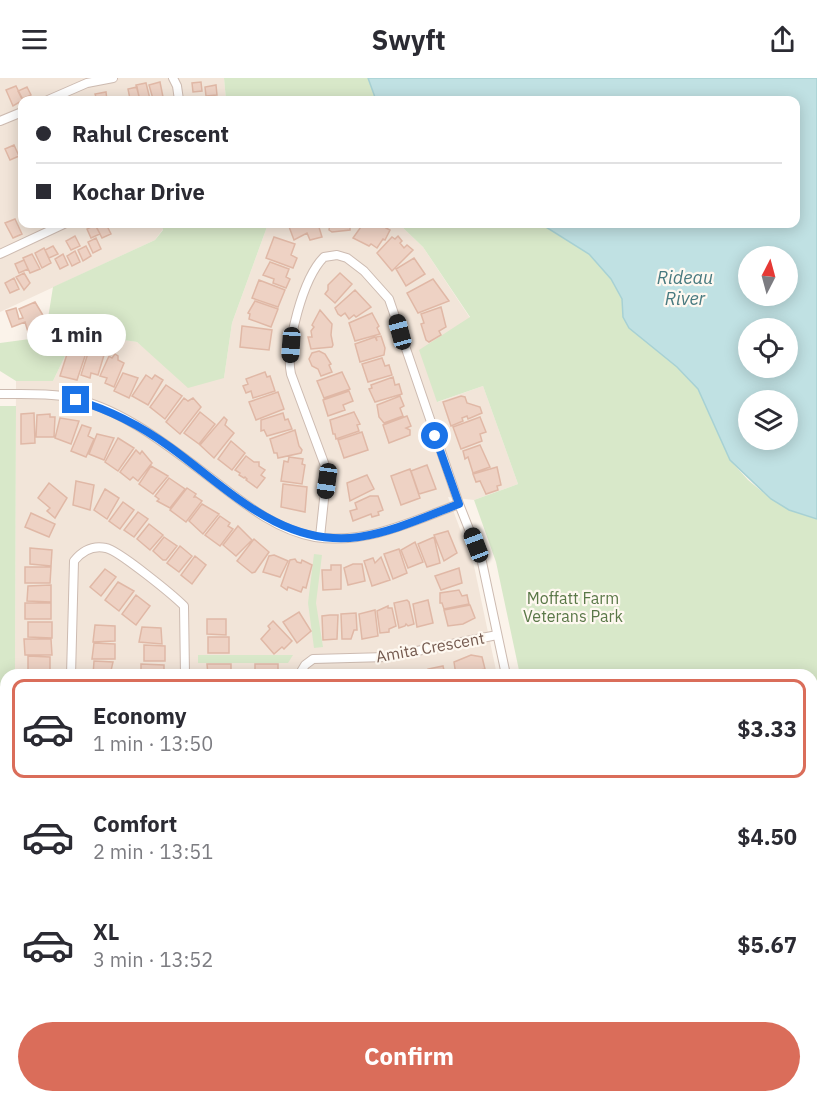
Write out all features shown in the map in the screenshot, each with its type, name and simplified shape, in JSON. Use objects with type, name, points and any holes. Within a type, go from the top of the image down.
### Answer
[{"type":"street","points":[[57,96],[87,83],[113,78]]},
{"type":"street","points":[[173,78],[177,86],[178,96]]},
{"type":"street","points":[[0,121],[18,114]]},
{"type":"street","points":[[0,254],[55,228]]},
{"type":"street","points":[[320,537],[327,471],[290,367],[292,327],[314,271],[324,257],[329,256],[347,258],[364,271],[389,299],[459,504],[482,562],[505,669]]},
{"type":"street","points":[[0,394],[66,396],[123,418],[168,446],[273,523],[320,537],[358,537],[389,530],[459,504]]},
{"type":"street","points":[[71,669],[72,570],[79,554],[89,548],[98,547],[114,551],[184,606],[185,669]]},
{"type":"street","name":"Amita Crescent","points":[[303,669],[313,659],[387,657],[497,635]]},
{"type":"shaded area","points":[[0,78],[224,78],[226,96],[18,96],[18,228],[163,229],[155,240],[0,312]]},
{"type":"shaded area","points":[[267,228],[403,228],[423,247],[470,318],[438,402],[483,386],[518,484],[474,500],[448,497],[474,566],[496,669],[15,669],[16,381],[53,381],[76,332],[137,342],[149,352],[224,378],[232,323]]},
{"type":"green space","points":[[224,78],[368,78],[375,96],[226,96]]},
{"type":"green space","points":[[163,228],[267,228],[232,323],[224,378],[188,388],[137,342],[76,333],[53,381],[16,381],[0,371],[0,343],[45,337],[53,287],[155,240]]},
{"type":"green space","name":"Moffatt Farm Veterans Park","points":[[403,228],[547,228],[589,254],[611,279],[622,299],[623,317],[698,389],[730,460],[748,480],[771,499],[817,519],[817,669],[519,669],[496,562],[474,500],[518,484],[483,386],[437,402],[419,350],[470,317],[423,247]]},
{"type":"green space","points":[[0,406],[16,406],[15,669],[0,669]]},
{"type":"green space","points":[[314,554],[322,555],[316,603],[323,647],[314,648],[308,603]]},
{"type":"green space","points":[[198,655],[293,655],[288,663],[198,663]]},
{"type":"water","name":"Rideau River","points":[[368,78],[817,78],[817,519],[789,510],[771,499],[730,460],[698,389],[677,367],[629,328],[623,317],[622,299],[611,279],[589,254],[547,228],[800,228],[800,96],[375,96]]},
{"type":"building","points":[[160,82],[163,96],[152,96],[149,85]]},
{"type":"building","points":[[201,82],[202,91],[193,92],[192,83]]},
{"type":"building","points":[[146,83],[149,96],[139,96],[136,85]]},
{"type":"building","points":[[216,85],[217,95],[206,96],[205,87]]},
{"type":"building","points":[[16,86],[21,96],[18,96],[18,103],[13,106],[6,90]]},
{"type":"building","points":[[27,87],[31,95],[20,96],[18,91]]},
{"type":"building","points":[[137,87],[139,96],[129,96],[128,89]]},
{"type":"building","points":[[106,92],[106,96],[96,96],[95,94]]},
{"type":"building","points":[[14,145],[18,156],[10,160],[5,149]]},
{"type":"building","points":[[15,219],[22,234],[13,238],[5,223]]},
{"type":"building","points":[[97,228],[108,228],[111,234],[102,238]]},
{"type":"building","points":[[97,228],[100,234],[91,238],[87,229]]},
{"type":"building","points":[[290,228],[319,228],[322,237],[310,240],[307,233],[294,240]]},
{"type":"building","points":[[329,228],[350,228],[350,230],[332,232]]},
{"type":"building","points":[[360,228],[390,230],[385,240],[383,239],[377,248],[353,238]]},
{"type":"building","points":[[75,236],[80,246],[71,250],[66,241]]},
{"type":"building","points":[[398,236],[404,248],[407,245],[413,250],[392,271],[377,253],[392,237],[395,239]]},
{"type":"building","points":[[274,237],[295,244],[291,255],[297,258],[293,268],[266,258]]},
{"type":"building","points":[[96,238],[101,249],[93,253],[88,242]]},
{"type":"building","points":[[53,246],[58,254],[49,258],[45,250]]},
{"type":"building","points":[[86,246],[91,256],[83,261],[78,250]]},
{"type":"building","points":[[44,248],[51,263],[42,268],[35,253]]},
{"type":"building","points":[[75,251],[80,262],[72,266],[67,256]]},
{"type":"building","points":[[32,254],[40,269],[30,273],[23,258]]},
{"type":"building","points":[[63,254],[68,265],[60,269],[55,259]]},
{"type":"building","points":[[414,258],[425,274],[406,286],[396,269]]},
{"type":"building","points":[[24,260],[28,269],[19,273],[15,264]]},
{"type":"building","points":[[270,262],[289,269],[286,277],[290,279],[286,288],[273,283],[274,279],[263,275]]},
{"type":"building","points":[[24,273],[30,283],[24,290],[16,277]]},
{"type":"building","points":[[340,273],[352,284],[335,303],[325,294],[328,285]]},
{"type":"building","points":[[14,278],[19,289],[10,293],[5,283]]},
{"type":"building","points":[[433,279],[449,301],[418,313],[407,293]]},
{"type":"building","points":[[259,280],[285,290],[278,307],[252,298]]},
{"type":"building","points":[[355,290],[371,307],[349,319],[345,313],[341,316],[338,314],[335,308]]},
{"type":"building","points":[[255,301],[278,309],[271,327],[249,319],[250,314],[248,313]]},
{"type":"building","points":[[35,302],[44,317],[42,319],[44,326],[28,332],[25,322],[12,327],[6,311],[16,308],[19,319],[23,318],[19,309]]},
{"type":"building","points":[[441,307],[446,327],[439,331],[441,335],[429,342],[426,340],[421,324],[424,323],[421,314]]},
{"type":"building","points":[[320,310],[332,324],[333,345],[311,349],[308,337],[312,337],[311,331],[314,327],[312,325]]},
{"type":"building","points":[[372,313],[379,326],[377,328],[380,334],[355,341],[349,323]]},
{"type":"building","points":[[242,326],[272,330],[269,350],[240,347]]},
{"type":"building","points":[[381,336],[385,348],[384,355],[360,362],[355,344],[375,337],[377,341],[376,337]]},
{"type":"building","points":[[69,348],[86,353],[77,380],[60,376]]},
{"type":"building","points":[[95,349],[104,355],[98,375],[91,373],[90,378],[81,375],[89,350],[94,352]]},
{"type":"building","points":[[319,351],[325,354],[331,364],[329,365],[332,372],[321,376],[309,359],[312,353]]},
{"type":"building","points":[[115,354],[118,360],[124,363],[114,387],[105,383],[107,378],[100,376],[109,356],[112,358]]},
{"type":"building","points":[[382,358],[385,366],[389,365],[392,375],[368,382],[362,364]]},
{"type":"building","points":[[265,372],[267,377],[270,376],[275,391],[253,398],[251,391],[246,393],[243,386],[248,384],[246,379]]},
{"type":"building","points":[[342,372],[350,389],[324,398],[317,381]]},
{"type":"building","points":[[123,373],[138,378],[129,398],[114,391]]},
{"type":"building","points":[[146,375],[152,379],[155,375],[163,380],[148,405],[132,396]]},
{"type":"building","points":[[393,377],[395,385],[399,384],[402,394],[375,402],[369,389],[372,388],[371,385]]},
{"type":"building","points":[[166,385],[182,396],[165,419],[150,407]]},
{"type":"building","points":[[349,391],[353,401],[343,405],[345,410],[328,416],[323,400]]},
{"type":"building","points":[[278,392],[284,409],[256,420],[249,402]]},
{"type":"building","points":[[400,396],[404,406],[400,408],[403,416],[384,423],[379,417],[377,405]]},
{"type":"building","points":[[461,396],[465,397],[467,403],[480,407],[482,413],[468,419],[467,416],[462,418],[463,421],[451,426],[443,402]]},
{"type":"building","points":[[184,398],[188,401],[193,398],[201,407],[180,434],[166,422]]},
{"type":"building","points":[[200,412],[215,424],[199,444],[184,433]]},
{"type":"building","points":[[354,412],[360,424],[357,425],[359,431],[336,439],[330,420]]},
{"type":"building","points":[[34,413],[35,443],[21,444],[21,414]]},
{"type":"building","points":[[283,413],[292,429],[267,436],[264,430],[261,431],[261,420]]},
{"type":"building","points":[[50,414],[50,417],[55,417],[54,437],[36,437],[37,415]]},
{"type":"building","points":[[407,416],[411,426],[406,428],[410,430],[410,435],[389,443],[383,425]]},
{"type":"building","points":[[224,417],[227,420],[225,425],[234,433],[214,458],[200,445]]},
{"type":"building","points":[[480,417],[486,432],[480,434],[482,441],[461,449],[453,427]]},
{"type":"building","points":[[60,418],[79,421],[71,444],[55,438]]},
{"type":"building","points":[[82,425],[91,428],[88,436],[94,439],[86,457],[71,451]]},
{"type":"building","points":[[295,430],[301,453],[278,458],[270,439]]},
{"type":"building","points":[[362,432],[368,450],[344,458],[338,440]]},
{"type":"building","points":[[97,434],[114,438],[104,460],[89,454]]},
{"type":"building","points":[[118,438],[134,448],[118,471],[105,462]]},
{"type":"building","points":[[231,441],[245,453],[232,470],[218,459]]},
{"type":"building","points":[[480,445],[490,467],[473,473],[468,457],[465,459],[463,451]]},
{"type":"building","points":[[136,450],[140,454],[142,451],[152,463],[138,481],[133,477],[130,480],[120,472]]},
{"type":"building","points":[[246,456],[254,462],[259,462],[259,466],[265,470],[261,475],[265,478],[257,488],[235,470]]},
{"type":"building","points":[[289,457],[303,459],[302,464],[305,465],[302,484],[281,481],[284,461],[288,462]]},
{"type":"building","points":[[427,465],[436,489],[419,494],[411,471]]},
{"type":"building","points":[[151,466],[168,476],[153,494],[139,484]]},
{"type":"building","points":[[497,467],[501,485],[497,486],[498,490],[486,494],[480,481],[476,482],[473,474]]},
{"type":"building","points":[[410,469],[420,498],[401,505],[391,476]]},
{"type":"building","points":[[367,475],[374,489],[350,501],[347,483]]},
{"type":"building","points":[[169,478],[185,489],[170,508],[157,501],[159,499],[155,496]]},
{"type":"building","points":[[76,481],[94,485],[90,510],[73,505]]},
{"type":"building","points":[[49,483],[67,498],[55,518],[47,511],[50,508],[38,498]]},
{"type":"building","points":[[283,484],[307,487],[305,512],[281,507]]},
{"type":"building","points":[[187,488],[196,494],[194,497],[202,501],[186,522],[170,510]]},
{"type":"building","points":[[105,489],[119,498],[107,519],[94,510]]},
{"type":"building","points":[[370,496],[378,496],[383,510],[378,512],[379,515],[372,517],[371,514],[353,521],[350,511],[357,509],[355,503]]},
{"type":"building","points":[[123,502],[134,510],[120,529],[109,521]]},
{"type":"building","points":[[202,504],[219,514],[203,534],[189,521]]},
{"type":"building","points":[[138,512],[148,519],[134,537],[124,530]]},
{"type":"building","points":[[31,513],[55,524],[49,537],[25,527]]},
{"type":"building","points":[[220,516],[230,523],[228,526],[233,529],[220,546],[205,535]]},
{"type":"building","points":[[149,524],[163,535],[150,550],[137,539]]},
{"type":"building","points":[[238,526],[252,540],[236,556],[223,545]]},
{"type":"building","points":[[448,531],[457,553],[444,561],[434,535]]},
{"type":"building","points":[[164,537],[177,546],[166,560],[153,551]]},
{"type":"building","points":[[434,537],[440,563],[427,567],[418,544]]},
{"type":"building","points":[[254,539],[269,552],[252,573],[237,561]]},
{"type":"building","points":[[415,542],[423,562],[408,568],[401,550]]},
{"type":"building","points":[[180,546],[192,556],[179,572],[167,563]]},
{"type":"building","points":[[30,548],[52,550],[51,566],[30,564]]},
{"type":"building","points":[[399,549],[407,573],[393,579],[384,554]]},
{"type":"building","points":[[274,555],[288,561],[280,577],[263,572],[269,556]]},
{"type":"building","points":[[195,556],[206,565],[192,584],[181,575]]},
{"type":"building","points":[[381,557],[390,580],[372,586],[364,561],[373,558],[375,563]]},
{"type":"building","points":[[295,559],[297,562],[301,563],[302,560],[312,565],[306,588],[303,587],[301,592],[288,587],[287,590],[281,586],[290,560]]},
{"type":"building","points":[[353,564],[362,564],[365,581],[348,585],[344,568]]},
{"type":"building","points":[[331,565],[341,565],[341,589],[323,590],[322,570],[331,570]]},
{"type":"building","points":[[25,567],[51,567],[50,583],[25,583]]},
{"type":"building","points":[[459,568],[462,583],[441,590],[435,576]]},
{"type":"building","points":[[105,569],[116,577],[101,596],[90,587]]},
{"type":"building","points":[[118,582],[134,591],[119,611],[105,600]]},
{"type":"building","points":[[51,585],[51,602],[27,601],[28,586]]},
{"type":"building","points":[[459,590],[462,596],[467,595],[469,604],[444,609],[440,603],[440,593]]},
{"type":"building","points":[[136,595],[150,606],[136,625],[122,614]]},
{"type":"building","points":[[407,600],[414,624],[408,626],[406,624],[399,628],[394,603]]},
{"type":"building","points":[[428,600],[433,623],[417,627],[413,604]]},
{"type":"building","points":[[25,603],[51,603],[51,619],[25,619]]},
{"type":"building","points":[[470,605],[475,618],[463,624],[448,626],[444,610]]},
{"type":"building","points":[[388,606],[392,608],[396,626],[389,629],[389,632],[380,633],[377,611]]},
{"type":"building","points":[[375,610],[378,636],[362,639],[359,614]]},
{"type":"building","points":[[299,612],[311,631],[297,643],[283,622]]},
{"type":"building","points":[[356,613],[357,630],[354,630],[351,639],[342,639],[341,614]]},
{"type":"building","points":[[338,615],[337,639],[323,640],[322,616]]},
{"type":"building","points":[[207,619],[226,619],[226,635],[207,634]]},
{"type":"building","points":[[273,621],[292,641],[284,649],[282,647],[274,654],[261,639],[270,629],[268,626]]},
{"type":"building","points":[[28,622],[52,622],[52,638],[28,637]]},
{"type":"building","points":[[95,625],[115,626],[115,641],[93,642]]},
{"type":"building","points":[[142,627],[161,628],[162,644],[139,642]]},
{"type":"building","points":[[208,637],[229,637],[229,653],[208,653]]},
{"type":"building","points":[[24,639],[51,639],[52,655],[25,655]]},
{"type":"building","points":[[94,643],[115,644],[115,659],[92,659]]},
{"type":"building","points":[[144,645],[165,646],[165,661],[144,661]]},
{"type":"building","points":[[471,655],[482,657],[485,669],[455,669],[454,662]]},
{"type":"building","points":[[28,656],[50,657],[50,669],[28,669]]},
{"type":"building","points":[[94,661],[113,662],[111,669],[93,669]]},
{"type":"building","points":[[141,664],[164,665],[164,669],[141,669]]},
{"type":"building","points":[[207,664],[231,664],[231,669],[207,669]]},
{"type":"building","points":[[255,664],[278,664],[278,669],[255,669]]},
{"type":"building","points":[[443,666],[444,669],[428,669]]},
{"type":"route","points":[[76,400],[94,405],[132,423],[168,446],[273,523],[315,537],[358,537],[389,530],[459,504],[435,436]]}]
